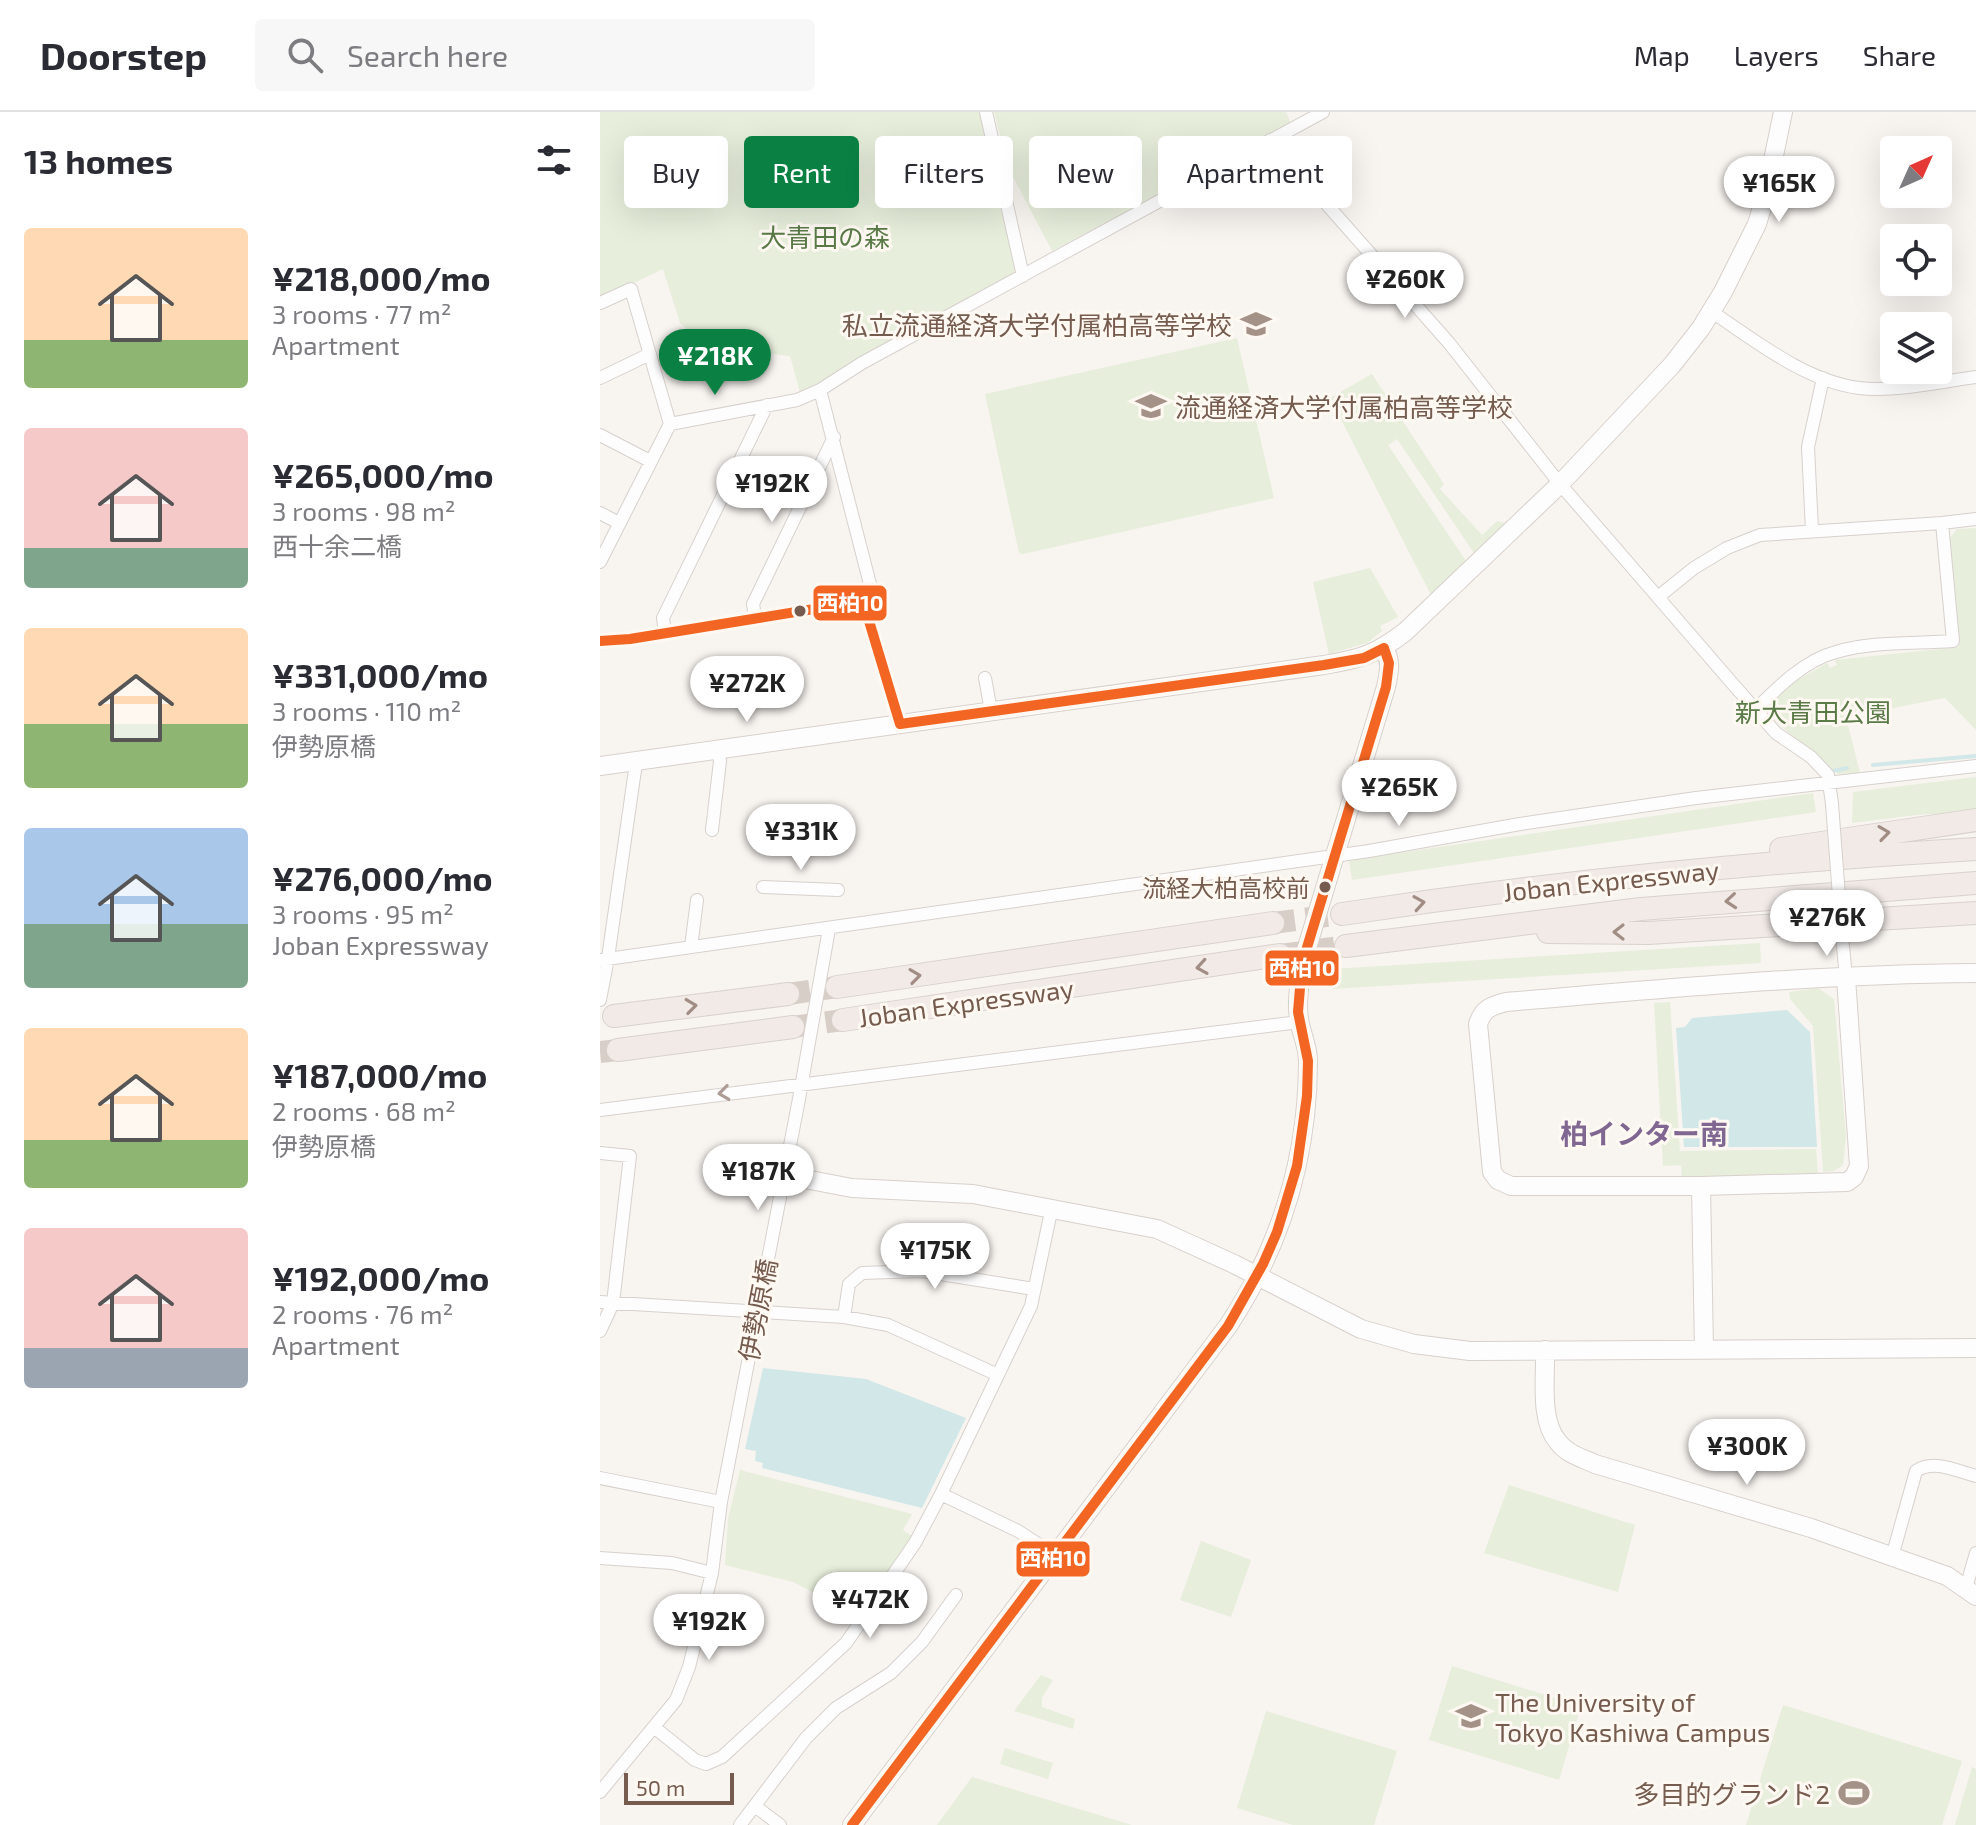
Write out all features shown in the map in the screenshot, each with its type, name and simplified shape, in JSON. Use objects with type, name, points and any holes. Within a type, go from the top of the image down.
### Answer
[{"type":"highway","points":[[1586,881],[1824,841],[1976,820]]},
{"type":"highway","name":"Joban Expressway","points":[[1342,914],[1586,881],[1822,858],[1976,849]]},
{"type":"highway","name":"Joban Expressway","points":[[1346,946],[1641,909],[1976,883]]},
{"type":"highway","points":[[1451,932],[1648,933],[1976,913]]},
{"type":"highway","name":"Joban Expressway","points":[[837,987],[1273,923]]},
{"type":"highway","name":"Joban Expressway","points":[[843,1020],[1280,955]]},
{"type":"highway","points":[[607,1008],[788,994]]},
{"type":"highway","points":[[618,1050],[793,1027]]},
{"type":"street","points":[[986,112],[1023,276]]},
{"type":"street","points":[[1278,136],[1323,112]]},
{"type":"street","points":[[600,766],[1324,665],[1364,658],[1384,648],[1405,632],[1560,484],[1672,365],[1712,312],[1757,224],[1783,112]]},
{"type":"street","points":[[670,424],[797,400],[820,390],[862,363],[1158,202]]},
{"type":"street","points":[[1330,208],[1449,343],[1560,484],[1776,733],[1819,765],[1830,782],[1846,978],[1859,1166],[1854,1177],[1847,1182],[1828,1184],[1701,1186],[1511,1186],[1498,1180],[1492,1172],[1478,1024],[1482,1012],[1506,1002],[1846,978],[1976,973]]},
{"type":"street","points":[[600,303],[631,289],[670,424],[600,562]]},
{"type":"street","points":[[1712,312],[1785,358],[1823,378],[1845,385],[1877,388],[1976,377]]},
{"type":"street","points":[[600,378],[650,354]]},
{"type":"street","points":[[1812,531],[1808,447],[1823,378]]},
{"type":"street","points":[[820,390],[871,588],[863,601],[900,724]]},
{"type":"street","points":[[665,632],[663,618],[767,405]]},
{"type":"street","points":[[600,435],[650,461]]},
{"type":"street","points":[[755,617],[753,604],[834,437]]},
{"type":"street","points":[[600,513],[619,523]]},
{"type":"street","points":[[1658,597],[1694,568],[1727,548],[1760,535],[1976,519]]},
{"type":"street","points":[[1756,709],[1795,674],[1835,652],[1953,641],[1942,523]]},
{"type":"street","points":[[600,641],[630,639],[863,601]]},
{"type":"street","points":[[852,1825],[1228,1326],[1258,1276],[1287,1204],[1301,1157],[1307,1122],[1308,1055],[1299,1022],[1302,964],[1386,687],[1390,668],[1384,648]]},
{"type":"street","points":[[985,678],[991,711]]},
{"type":"street","points":[[712,830],[720,761],[718,750]]},
{"type":"street","points":[[607,1008],[604,959],[634,761]]},
{"type":"street","points":[[604,959],[1369,851],[1520,824],[1696,798],[1976,766]]},
{"type":"street","points":[[763,887],[838,890]]},
{"type":"street","points":[[691,947],[697,900]]},
{"type":"street","name":"伊勢原橋","points":[[600,1792],[655,1728],[684,1685],[712,1573],[721,1502],[829,929]]},
{"type":"street","points":[[600,1110],[1299,1022]]},
{"type":"street","points":[[600,1153],[630,1156],[600,1331]]},
{"type":"street","points":[[784,1175],[852,1188],[973,1194],[1157,1229],[1258,1276],[1339,1319],[1414,1344],[1470,1351],[1976,1348]]},
{"type":"street","points":[[1701,1186],[1704,1349]]},
{"type":"street","points":[[655,1728],[695,1760],[706,1764],[722,1757],[846,1643],[915,1543],[1031,1306],[1052,1207]]},
{"type":"street","points":[[844,1317],[849,1284],[862,1273],[922,1271],[1034,1289]]},
{"type":"street","points":[[607,1302],[844,1317],[888,1325],[998,1375]]},
{"type":"street","points":[[1545,1350],[1546,1407],[1550,1428],[1557,1442],[1570,1453],[1595,1464],[1811,1528],[1947,1576],[1971,1592],[1976,1553]]},
{"type":"street","points":[[1892,1557],[1916,1471],[1924,1465],[1934,1465],[1976,1476]]},
{"type":"street","points":[[600,1478],[721,1502]]},
{"type":"street","points":[[941,1494],[1018,1531],[1055,1555]]},
{"type":"street","points":[[600,1558],[672,1563],[712,1573]]},
{"type":"street","points":[[740,1825],[806,1738],[836,1708],[891,1673],[922,1642],[956,1595]]},
{"type":"street","points":[[756,1807],[780,1825]]},
{"type":"green space","name":"大青田の森","points":[[600,112],[980,112],[986,136],[875,136],[875,208],[1003,208],[1017,266],[1016,275],[829,382],[800,392],[790,356],[706,346],[680,323],[663,269],[600,299]]},
{"type":"green space","points":[[994,112],[1286,112],[1291,123],[1267,136],[1158,136],[1158,194],[1142,203],[1142,136],[1029,136],[1029,207],[1013,177],[1013,136],[1000,136]]},
{"type":"green space","points":[[1029,208],[1132,208],[1052,251]]},
{"type":"green space","points":[[1237,338],[1274,498],[1019,553],[985,394]]},
{"type":"green space","points":[[1372,374],[1444,484],[1440,489],[1482,535],[1497,521],[1505,523],[1474,553],[1397,439],[1388,445],[1466,561],[1431,595],[1330,398]]},
{"type":"green space","name":"新大青田公園","points":[[1976,528],[1976,730],[1945,698],[1846,717],[1860,773],[1838,774],[1776,722],[1770,715],[1770,705],[1794,682],[1827,663],[1830,668],[1837,665],[1835,660],[1959,647],[1950,538],[1957,529]]},
{"type":"green space","points":[[1370,568],[1398,617],[1380,626],[1382,631],[1367,643],[1329,654],[1313,582]]},
{"type":"green space","points":[[1976,777],[1976,815],[1949,818],[1933,814],[1916,815],[1852,823],[1853,792]]},
{"type":"green space","points":[[1813,793],[1816,812],[1352,880],[1349,860]]},
{"type":"green space","points":[[1760,943],[1761,963],[1332,989],[1331,969]]},
{"type":"green space","points":[[1818,988],[1834,999],[1846,1137],[1843,1165],[1834,1171],[1823,1172],[1813,1026],[1790,999],[1789,992]]},
{"type":"green space","points":[[1670,1002],[1680,1151],[1816,1149],[1818,1173],[1682,1180],[1681,1165],[1663,1166],[1654,1003]]},
{"type":"green space","points":[[740,1470],[912,1514],[903,1530],[913,1537],[859,1616],[793,1582],[725,1565],[728,1518]]},
{"type":"green space","points":[[1509,1485],[1635,1525],[1618,1592],[1484,1553]]},
{"type":"green space","points":[[1201,1541],[1251,1560],[1231,1617],[1180,1600]]},
{"type":"green space","points":[[1452,1666],[1581,1706],[1559,1780],[1429,1740]]},
{"type":"green space","points":[[1041,1675],[1053,1680],[1042,1698],[1042,1707],[1075,1719],[1073,1729],[1014,1711]]},
{"type":"green space","name":"多目的グランド2","points":[[1783,1705],[1962,1761],[1942,1825],[1746,1825]]},
{"type":"green space","points":[[1266,1711],[1397,1751],[1374,1825],[1293,1825],[1237,1808]]},
{"type":"green space","points":[[1005,1748],[1053,1763],[1048,1779],[1000,1764]]},
{"type":"green space","points":[[1972,1767],[1976,1769],[1976,1825],[1955,1825]]},
{"type":"green space","points":[[972,1777],[1132,1825],[937,1825]]},
{"type":"shaded area","points":[[1787,1010],[1810,1032],[1817,1147],[1684,1147],[1676,1028],[1685,1027],[1692,1018]]},
{"type":"shaded area","points":[[763,1368],[866,1379],[966,1418],[922,1508],[762,1468],[763,1463],[755,1461],[756,1451],[745,1449]]},
{"type":"waterway","points":[[1873,765],[1976,756]]},
{"type":"waterway","points":[[1833,771],[1847,768]]},
{"type":"tunnel","points":[[1273,923],[1342,914]]},
{"type":"tunnel","points":[[1280,955],[1346,946]]},
{"type":"tunnel","points":[[788,994],[837,987]]},
{"type":"tunnel","points":[[793,1027],[843,1020]]},
{"type":"tunnel","points":[[600,1052],[618,1050]]},
{"type":"transit line","name":"西柏10","points":[[863,601],[900,724]]},
{"type":"transit line","name":"西柏10","points":[[600,641],[630,639],[863,601]]},
{"type":"transit line","name":"西柏10","points":[[900,724],[1324,665],[1364,658],[1384,648]]},
{"type":"transit line","name":"西柏10","points":[[852,1825],[1228,1326],[1263,1264],[1277,1232],[1297,1166],[1307,1096],[1308,1061],[1298,1012],[1302,964],[1386,687],[1389,663],[1384,648]]},
{"type":"place","name":"私立流通経済大学付属柏高等学校","points":[[1256,324]]},
{"type":"place","name":"流通経済大学付属柏高等学校","points":[[1151,406]]},
{"type":"place","name":"流経大柏高校前","points":[[1325,887]]},
{"type":"place","name":"The University of Tokyo Kashiwa Campus","points":[[1471,1716]]},
{"type":"place","name":"多目的グランド2","points":[[1854,1793]]},
{"type":"district","name":"柏インター南","points":[[1644,1133]]}]
